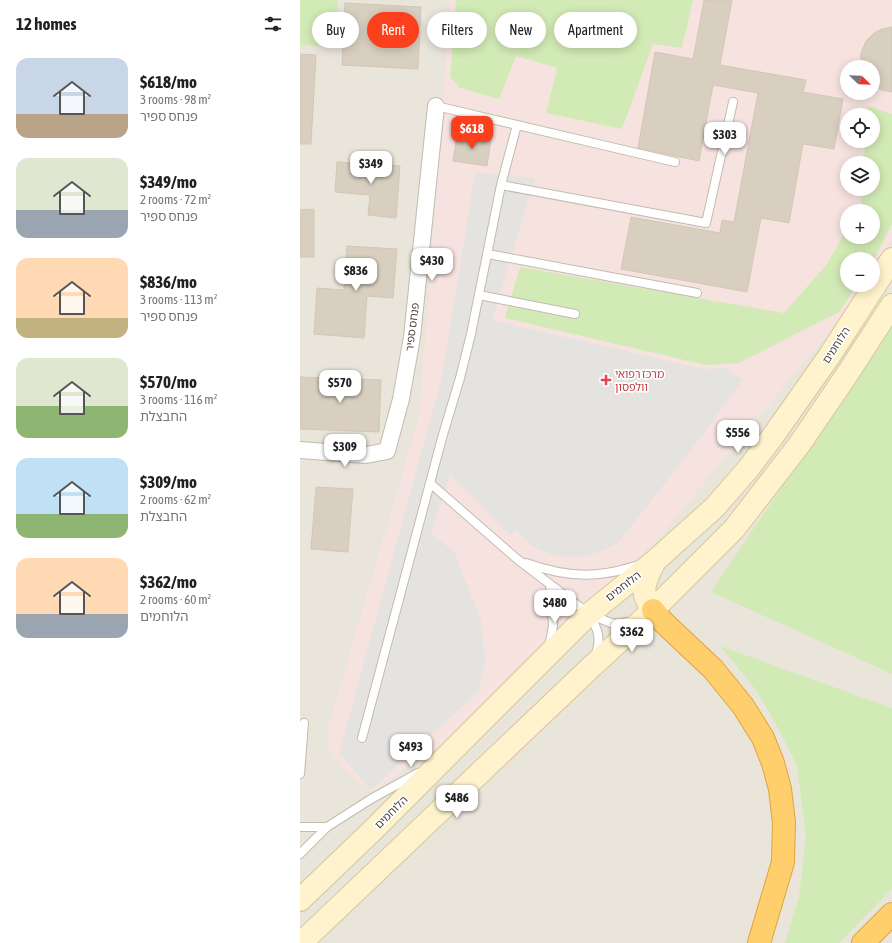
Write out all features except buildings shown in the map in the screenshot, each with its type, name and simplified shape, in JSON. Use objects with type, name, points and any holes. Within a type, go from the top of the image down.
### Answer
[{"type":"highway","points":[[653,610],[663,622],[713,669],[743,706],[763,738],[773,763],[780,789],[784,823],[783,862],[764,932],[759,943]]},
{"type":"highway","points":[[863,943],[892,914]]},
{"type":"main road","name":"הלוחמים","points":[[300,900],[444,759],[588,614],[656,560],[715,507],[774,436],[830,355],[892,259]]},
{"type":"main road","points":[[301,943],[653,610],[734,529],[799,445],[892,305]]},
{"type":"main road","points":[[653,610],[645,598],[644,590],[656,560]]},
{"type":"street","name":"פנחס ספיר","points":[[300,450],[366,455],[387,451],[401,399],[412,337],[436,106]]},
{"type":"lane","points":[[501,185],[706,223],[733,102]]},
{"type":"lane","points":[[436,106],[675,162]]},
{"type":"lane","points":[[362,738],[442,438],[460,378],[488,254],[501,185],[517,125]]},
{"type":"lane","points":[[488,254],[697,293]]},
{"type":"lane","points":[[479,295],[575,314]]},
{"type":"lane","points":[[430,483],[517,559],[588,614],[611,623],[618,624],[630,622],[653,610]]},
{"type":"lane","points":[[517,559],[560,574],[580,575],[606,574],[656,560]]},
{"type":"lane","points":[[545,658],[549,649],[553,626],[550,584]]},
{"type":"lane","points":[[588,614],[597,627],[599,637],[596,653],[588,670]]},
{"type":"lane","points":[[300,774],[304,723]]},
{"type":"lane","points":[[300,854],[327,827],[371,799],[444,759]]},
{"type":"lane","points":[[300,827],[327,827]]},
{"type":"shaded area","points":[[300,0],[892,0],[892,943],[300,943]]},
{"type":"shaded area","name":"מרכז רפואי וולפסון","points":[[450,0],[892,0],[892,239],[880,261],[880,252],[840,252],[840,292],[860,292],[821,342],[655,542],[445,742],[371,792],[341,768],[329,750],[328,727],[419,417],[447,48],[487,48],[487,12],[449,12]]},
{"type":"shaded area","points":[[475,172],[535,178],[492,320],[703,369],[725,368],[743,380],[698,441],[618,543],[599,552],[582,557],[555,556],[530,545],[516,530],[510,535],[450,474],[431,533],[454,552],[481,620],[485,661],[479,691],[371,790],[339,753],[442,377]]},
{"type":"green space","points":[[300,0],[338,0],[337,12],[312,12],[312,46],[300,45]]},
{"type":"green space","points":[[456,0],[693,0],[682,48],[653,44],[622,129],[546,113],[557,68],[516,56],[499,99],[460,88],[450,77],[452,48],[487,48],[487,12],[455,12]]},
{"type":"green space","points":[[880,110],[892,114],[892,224],[878,252],[840,252],[840,292],[852,292],[839,312],[739,363],[706,365],[505,318],[520,267],[784,313],[827,264],[840,241],[840,244],[880,244],[880,204],[861,204],[862,196],[880,196],[880,156],[864,156],[865,148],[880,148]]},
{"type":"green space","points":[[892,324],[892,674],[711,592]]},
{"type":"green space","points":[[720,646],[892,708],[892,889],[839,943],[785,943],[799,897],[806,838],[797,766],[778,728],[756,690]]},
{"type":"place","name":"מרכז רפואי וולפסון","points":[[606,380]]}]
